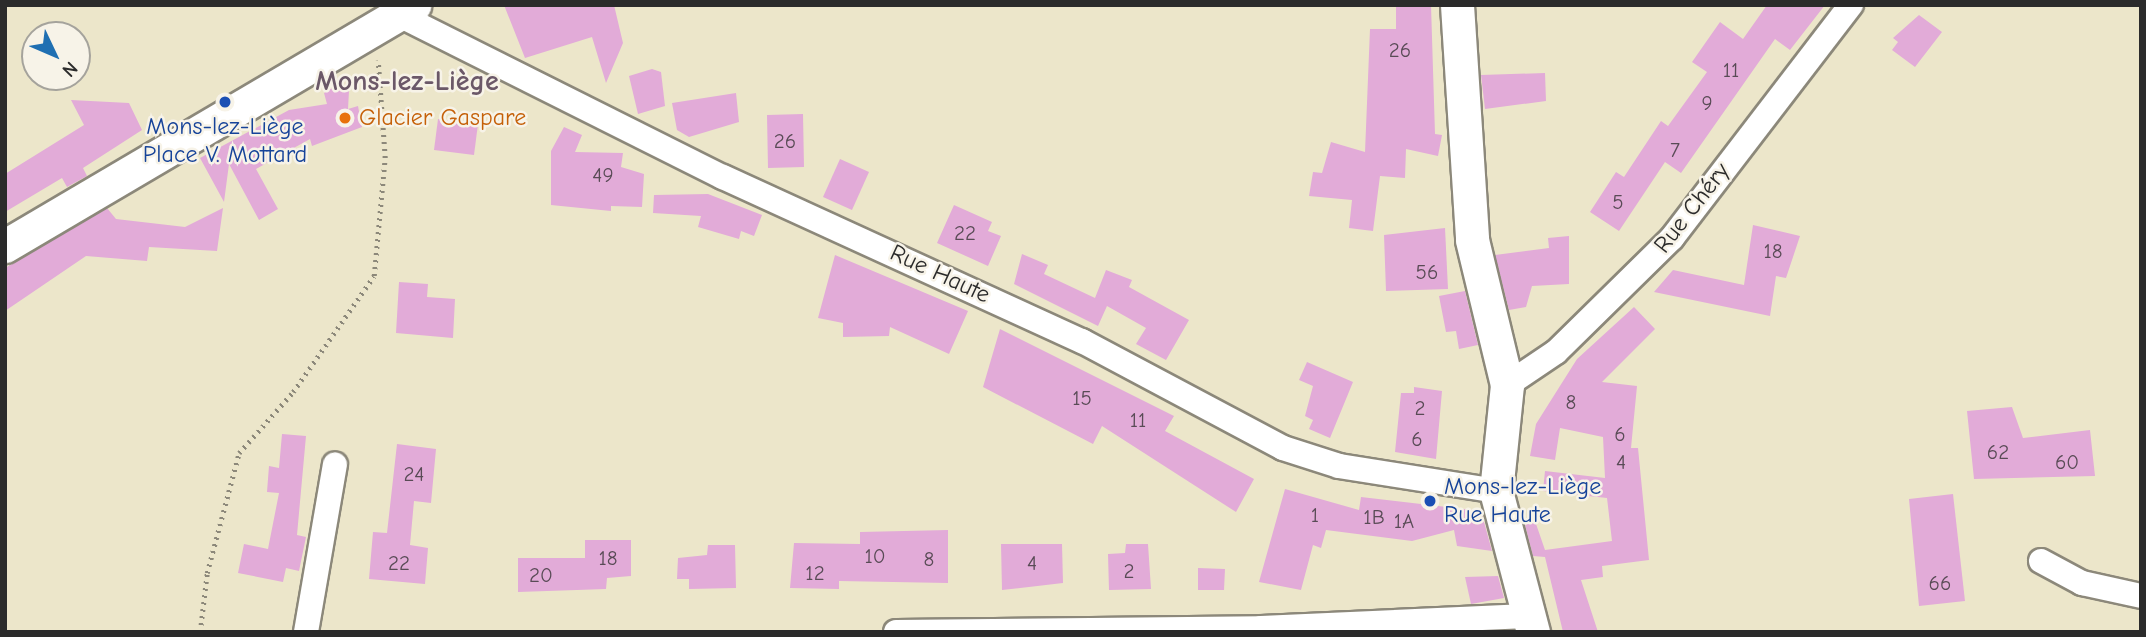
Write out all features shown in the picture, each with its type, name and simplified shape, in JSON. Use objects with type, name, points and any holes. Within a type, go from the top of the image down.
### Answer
[{"type":"street","points":[[896,632],[1530,624],[1496,491],[1507,385],[1472,240],[1457,5]]},
{"type":"street","name":"Rue Chéry","points":[[1507,385],[1556,352],[1672,239],[1852,5]]},
{"type":"street","points":[[5,246],[393,13]]},
{"type":"street","name":"Rue Haute","points":[[393,13],[711,171],[1082,341],[1283,448],[1352,469],[1496,491]]},
{"type":"street","points":[[306,632],[335,464]]},
{"type":"street","points":[[2041,561],[2082,583],[2141,596]]},
{"type":"path","points":[[200,632],[207,573],[239,453],[293,392],[374,276],[386,159],[393,13]]},
{"type":"building","points":[[504,5],[614,5],[623,43],[606,83],[592,37],[525,58]]},
{"type":"building","points":[[1396,5],[1431,5],[1435,134],[1442,135],[1438,156],[1406,149],[1405,178],[1380,176],[1373,231],[1349,228],[1352,200],[1309,196],[1313,172],[1322,173],[1331,142],[1365,152],[1370,29],[1396,29]]},
{"type":"building","points":[[1767,5],[1825,5],[1790,50],[1775,39],[1681,173],[1665,162],[1619,231],[1590,212],[1616,172],[1624,177],[1661,121],[1668,126],[1707,72],[1692,62],[1720,22],[1743,39]]},
{"type":"building","points":[[1919,15],[1942,32],[1915,67],[1892,50],[1898,42],[1893,38]]},
{"type":"building","points":[[652,69],[661,72],[665,106],[638,114],[629,76]]},
{"type":"building","points":[[1545,73],[1546,101],[1485,109],[1481,75]]},
{"type":"building","points":[[339,84],[349,91],[348,109],[358,106],[362,127],[312,146],[310,139],[256,169],[278,209],[259,220],[229,164],[224,202],[200,158],[289,110],[327,104],[324,93]]},
{"type":"building","points":[[736,93],[739,122],[689,137],[677,130],[672,103]]},
{"type":"building","points":[[71,100],[129,103],[142,130],[83,168],[87,176],[67,187],[62,178],[5,212],[5,174],[84,125]]},
{"type":"building","points":[[803,114],[804,167],[768,168],[767,115]]},
{"type":"building","points":[[438,119],[478,124],[474,155],[434,150]]},
{"type":"building","points":[[564,127],[582,135],[575,152],[623,153],[621,167],[644,174],[642,207],[611,206],[611,211],[551,205],[551,151]]},
{"type":"building","points":[[840,159],[869,172],[852,210],[823,197]]},
{"type":"building","points":[[708,194],[762,215],[754,236],[741,231],[739,239],[698,227],[701,216],[653,213],[654,195]]},
{"type":"building","points":[[954,205],[992,222],[988,231],[1001,236],[988,266],[937,243]]},
{"type":"building","points":[[107,208],[116,219],[185,227],[223,208],[217,251],[149,247],[147,261],[86,256],[5,311],[5,268]]},
{"type":"building","points":[[1753,225],[1800,236],[1786,278],[1776,276],[1770,316],[1654,292],[1673,270],[1744,285]]},
{"type":"building","points":[[1445,228],[1448,289],[1386,291],[1384,235]]},
{"type":"building","points":[[1569,236],[1569,284],[1532,286],[1526,307],[1509,310],[1495,255],[1549,248],[1548,238]]},
{"type":"building","points":[[1022,254],[1048,265],[1044,274],[1095,298],[1106,270],[1132,280],[1129,287],[1189,320],[1166,360],[1136,344],[1146,328],[1107,306],[1098,326],[1014,284]]},
{"type":"building","points":[[835,255],[968,311],[949,354],[890,327],[889,336],[843,337],[843,323],[818,318]]},
{"type":"building","points":[[399,282],[428,284],[427,297],[455,299],[453,338],[396,333]]},
{"type":"building","points":[[1465,291],[1478,345],[1459,349],[1456,331],[1446,332],[1439,296]]},
{"type":"building","points":[[1634,307],[1655,329],[1602,382],[1637,386],[1631,448],[1638,448],[1649,560],[1602,566],[1603,577],[1581,580],[1598,632],[1563,632],[1545,557],[1533,556],[1525,525],[1535,521],[1545,550],[1612,541],[1607,498],[1543,491],[1545,471],[1605,478],[1603,437],[1560,428],[1555,460],[1530,456],[1536,424],[1577,359]]},
{"type":"building","points":[[1000,329],[1174,416],[1165,431],[1254,479],[1236,512],[1102,426],[1093,444],[983,387]]},
{"type":"building","points":[[1307,362],[1353,382],[1330,438],[1309,429],[1313,420],[1305,416],[1313,386],[1299,380]]},
{"type":"building","points":[[1414,387],[1442,391],[1436,459],[1395,452],[1401,393],[1414,393]]},
{"type":"building","points":[[2012,407],[2023,438],[2090,430],[2095,476],[1974,479],[1967,411]]},
{"type":"building","points":[[282,434],[306,436],[297,535],[306,537],[299,571],[286,568],[283,582],[238,573],[244,544],[268,549],[279,493],[267,492],[269,466],[279,468]]},
{"type":"building","points":[[397,444],[436,449],[431,503],[414,501],[410,545],[428,548],[425,584],[369,579],[373,532],[387,533]]},
{"type":"building","points":[[1285,489],[1359,510],[1361,497],[1481,511],[1492,551],[1457,546],[1454,530],[1412,541],[1326,530],[1321,548],[1313,545],[1301,590],[1259,582]]},
{"type":"building","points":[[1953,494],[1965,601],[1919,606],[1909,499]]},
{"type":"building","points":[[948,530],[948,583],[839,581],[839,589],[790,588],[794,543],[860,544],[860,532]]},
{"type":"building","points":[[585,540],[631,540],[631,576],[607,578],[606,589],[518,592],[518,558],[585,558]]},
{"type":"building","points":[[1001,544],[1062,544],[1063,583],[1002,590]]},
{"type":"building","points":[[1126,544],[1148,544],[1151,589],[1109,590],[1108,554],[1125,553]]},
{"type":"building","points":[[708,545],[735,545],[736,588],[689,589],[689,579],[677,579],[678,558],[707,555]]},
{"type":"building","points":[[1198,568],[1225,569],[1224,590],[1198,590]]},
{"type":"building","points":[[1498,576],[1504,598],[1471,604],[1465,577]]},
{"type":"place","name":"Mons-lez-Liège Place V. Mottard","points":[[225,102]]},
{"type":"place","name":"Glacier Gaspare","points":[[345,118]]},
{"type":"place","name":"Mons-lez-Liège Rue Haute","points":[[1430,501]]},
{"type":"district","name":"Mons-lez-Liège","points":[[407,81]]}]
